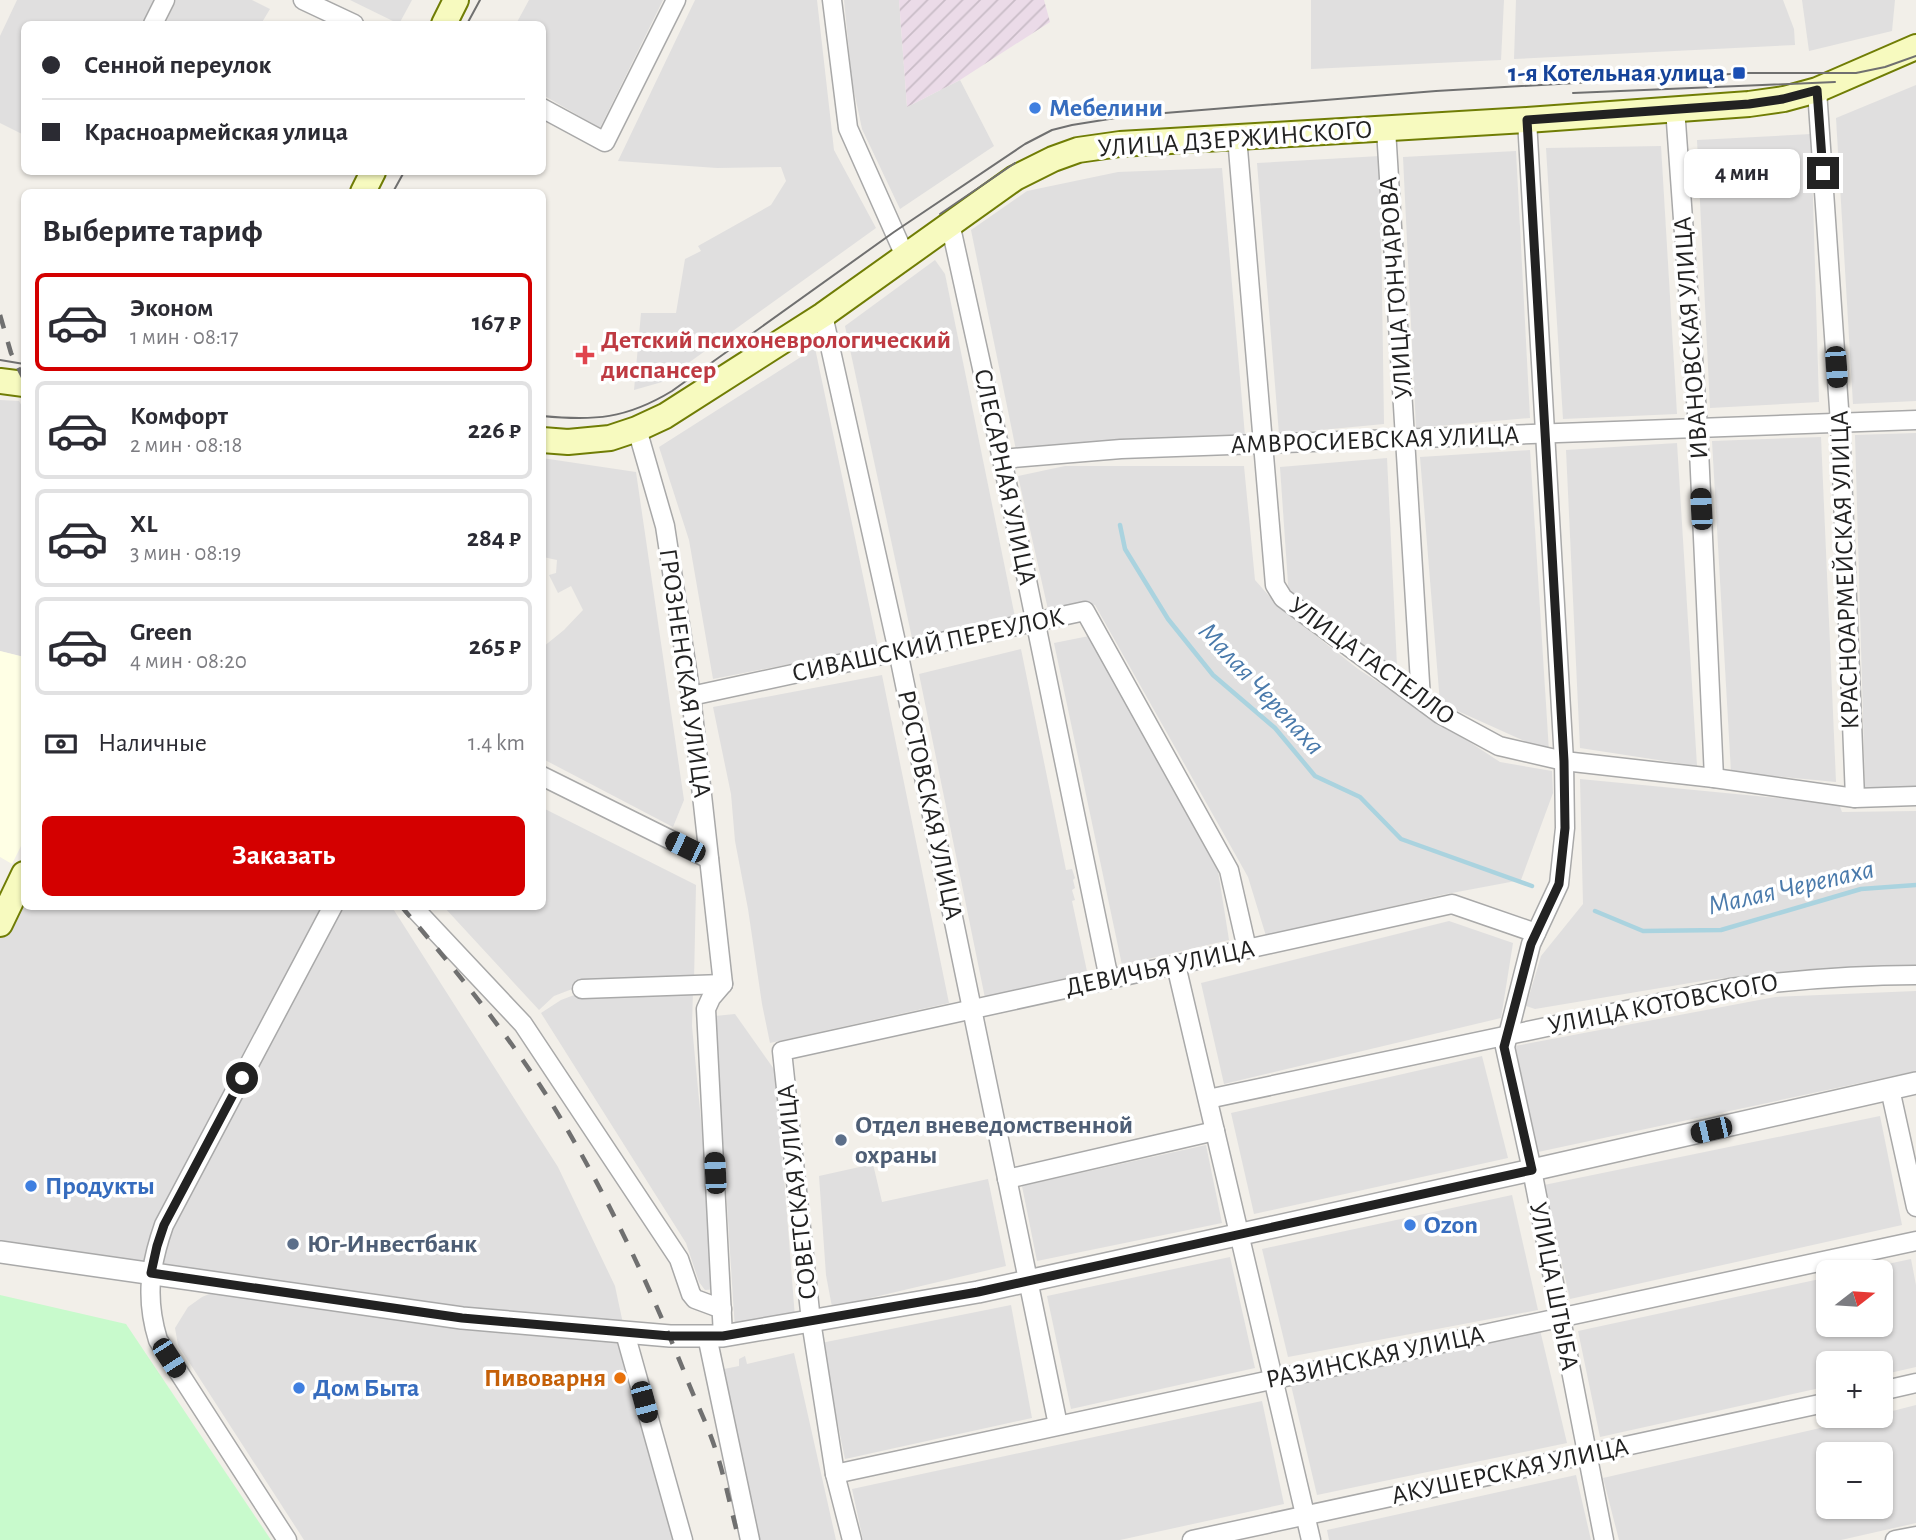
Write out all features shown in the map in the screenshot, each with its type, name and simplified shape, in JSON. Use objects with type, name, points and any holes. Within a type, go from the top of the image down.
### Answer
[{"type":"main road","points":[[446,21],[456,0]]},
{"type":"main road","name":"УЛИЦА ДЗЕРЖИНСКОГО","points":[[546,440],[568,442],[610,438],[665,416],[823,315],[1015,178],[1078,150],[1120,144],[1749,104],[1817,90],[1916,47]]},
{"type":"main road","points":[[0,381],[21,384]]},
{"type":"main road","points":[[0,924],[21,880]]},
{"type":"street","points":[[154,21],[165,0]]},
{"type":"street","points":[[303,0],[348,21]]},
{"type":"street","points":[[546,110],[605,142],[676,0]]},
{"type":"street","points":[[832,0],[848,128],[905,256]]},
{"type":"street","name":"КРАСНОАРМЕЙСКАЯ УЛИЦА","points":[[1817,90],[1840,423],[1855,798]]},
{"type":"street","name":"ИВАНОВСКАЯ УЛИЦА","points":[[1675,108],[1698,428],[1714,778]]},
{"type":"street","name":"УЛИЦА ШТЫБА","points":[[1527,120],[1564,761],[1565,828],[1559,884],[1531,944],[1504,1047],[1532,1170],[1604,1540]]},
{"type":"street","name":"УЛИЦА ГОНЧАРОВА","points":[[1386,129],[1421,699]]},
{"type":"street","name":"УЛИЦА ГАСТЕЛЛО","points":[[1237,137],[1275,585],[1283,598],[1440,714],[1499,746],[1564,761],[1855,798],[1916,796]]},
{"type":"street","name":"СЛЕСАРНАЯ УЛИЦА","points":[[950,222],[1002,459],[1109,979]]},
{"type":"street","name":"РОСТОВСКАЯ УЛИЦА","points":[[823,315],[898,651],[1058,1426]]},
{"type":"street","name":"АМВРОСИЕВСКАЯ УЛИЦА","points":[[1002,459],[1121,449],[1916,420]]},
{"type":"street","name":"ГРОЗНЕНСКАЯ УЛИЦА","points":[[637,429],[665,526],[691,696],[723,984]]},
{"type":"street","name":"СИВАШСКИЙ ПЕРЕУЛОК","points":[[691,696],[1085,611],[1229,870],[1247,949]]},
{"type":"street","points":[[546,778],[709,859]]},
{"type":"street","name":"ДЕВИЧЬЯ УЛИЦА","points":[[782,1051],[1452,904],[1536,933]]},
{"type":"street","points":[[287,1540],[158,1340],[150,1301],[151,1273],[164,1225],[331,910]]},
{"type":"street","points":[[416,910],[523,1024],[679,1259],[691,1294],[695,1299],[722,1309]]},
{"type":"street","points":[[1176,965],[1311,1540]]},
{"type":"street","name":"УЛИЦА КОТОВСКОГО","points":[[1208,1098],[1730,988],[1794,979],[1916,975]]},
{"type":"street","points":[[582,989],[723,984]]},
{"type":"street","points":[[723,984],[706,1009],[722,1309],[715,1336],[750,1540]]},
{"type":"street","name":"СОВЕТСКАЯ УЛИЦА","points":[[782,1051],[811,1321],[835,1474],[852,1540]]},
{"type":"street","points":[[0,1252],[462,1318],[625,1333],[715,1336],[978,1292],[1916,1083]]},
{"type":"street","points":[[1890,1089],[1916,1206]]},
{"type":"street","points":[[1007,1179],[1215,1130]]},
{"type":"street","name":"РАЗИНСКАЯ УЛИЦА","points":[[835,1474],[1916,1241]]},
{"type":"street","points":[[625,1333],[683,1540]]},
{"type":"street","points":[[1893,1388],[1916,1383]]},
{"type":"street","name":"АКУШЕРСКАЯ УЛИЦА","points":[[1192,1540],[1816,1405]]},
{"type":"street","points":[[1895,1540],[1916,1536]]},
{"type":"shaded area","points":[[17,0],[157,0],[146,21],[21,21],[21,134],[0,123],[0,36]]},
{"type":"shaded area","points":[[176,0],[252,0],[270,9],[263,21],[166,21]]},
{"type":"shaded area","points":[[350,0],[412,0],[401,21],[393,21]]},
{"type":"shaded area","points":[[529,0],[663,0],[600,128],[546,97],[546,21],[518,21]]},
{"type":"shaded area","points":[[695,0],[817,0],[834,150],[876,228],[662,382],[634,390],[641,313],[676,313],[685,259],[701,251],[698,246],[771,205],[786,181],[781,167],[717,168],[618,161]]},
{"type":"shaded area","points":[[844,0],[899,0],[907,107],[960,80],[994,146],[900,209],[862,129],[852,82]]},
{"type":"shaded area","points":[[899,0],[1044,0],[1050,22],[960,80],[907,107]]},
{"type":"shaded area","points":[[1311,0],[1504,0],[1501,60],[1311,69]]},
{"type":"shaded area","points":[[1516,0],[1783,0],[1794,29],[1795,45],[1514,59]]},
{"type":"shaded area","points":[[1802,0],[1895,0],[1892,31],[1809,51]]},
{"type":"shaded area","points":[[1916,85],[1916,401],[1853,404],[1836,118]]},
{"type":"shaded area","points":[[1811,134],[1819,402],[1710,408],[1697,140]]},
{"type":"shaded area","points":[[1661,146],[1677,414],[1563,419],[1546,148]]},
{"type":"shaded area","points":[[1516,151],[1530,418],[1416,428],[1403,157]]},
{"type":"shaded area","points":[[1380,156],[1384,424],[1279,434],[1257,163]]},
{"type":"shaded area","points":[[1222,168],[1245,436],[1016,450],[971,230],[1027,191],[1118,172]]},
{"type":"shaded area","points":[[935,260],[945,274],[1015,617],[912,638],[845,326]]},
{"type":"shaded area","points":[[815,348],[878,647],[713,679],[689,540],[659,447]]},
{"type":"shaded area","points":[[0,400],[19,401],[21,405],[21,656],[0,651]]},
{"type":"shaded area","points":[[1916,433],[1916,787],[1865,788],[1855,435]]},
{"type":"shaded area","points":[[1821,437],[1836,782],[1731,772],[1712,441]]},
{"type":"shaded area","points":[[1677,443],[1697,766],[1580,748],[1566,450]]},
{"type":"shaded area","points":[[1530,450],[1549,752],[1440,703],[1420,457]]},
{"type":"shaded area","points":[[1387,458],[1397,666],[1386,668],[1289,598],[1280,467]]},
{"type":"shaded area","points":[[546,459],[636,472],[684,800],[673,827],[546,761],[546,645],[583,610],[571,586],[558,593],[549,575],[556,573],[557,560],[546,558]]},
{"type":"shaded area","points":[[1065,466],[1244,466],[1255,580],[1277,605],[1358,669],[1500,762],[1552,771],[1553,793],[1521,880],[1441,895],[1266,936],[1248,877],[1095,605],[1049,614],[1018,476]]},
{"type":"shaded area","points":[[1089,636],[1218,871],[1229,940],[1122,965],[1054,643]]},
{"type":"shaded area","points":[[1021,649],[1066,870],[1072,869],[1075,878],[1075,888],[1072,890],[1075,900],[1072,901],[1088,976],[985,998],[919,674]]},
{"type":"shaded area","points":[[0,651],[21,656],[21,846],[12,864],[0,857]]},
{"type":"shaded area","points":[[882,675],[949,1003],[770,1043],[735,841],[731,794],[713,707]]},
{"type":"shaded area","points":[[1580,779],[1839,804],[1842,812],[1916,811],[1916,968],[1808,969],[1708,980],[1535,1009],[1526,1006],[1541,956],[1583,904]]},
{"type":"shaded area","points":[[546,810],[696,885],[694,981],[580,986],[554,996],[539,1010],[447,910],[546,910]]},
{"type":"shaded area","points":[[21,881],[21,910],[394,910],[558,1167],[615,1286],[675,1540],[304,1540],[178,1345],[175,1328],[188,1307],[202,1297],[230,1285],[0,1248],[0,924]]},
{"type":"shaded area","points":[[1449,921],[1513,943],[1501,1018],[1224,1084],[1201,983]]},
{"type":"shaded area","points":[[693,990],[692,1026],[717,1289],[705,1290],[699,1282],[686,1243],[541,1013],[561,1000],[582,992]]},
{"type":"shaded area","points":[[1916,991],[1916,1071],[1538,1152],[1515,1046],[1775,997]]},
{"type":"shaded area","points":[[735,1014],[776,1072],[795,1318],[735,1330],[715,1016]]},
{"type":"shaded area","points":[[1482,1056],[1508,1158],[1254,1214],[1231,1113]]},
{"type":"shaded area","points":[[1880,1116],[1902,1225],[1570,1299],[1544,1185]]},
{"type":"shaded area","points":[[1206,1145],[1222,1223],[1037,1261],[1022,1186]]},
{"type":"shaded area","points":[[873,1164],[882,1202],[988,1179],[1006,1266],[832,1307],[826,1275],[819,1176]]},
{"type":"shaded area","points":[[1512,1195],[1538,1310],[1288,1357],[1262,1249]]},
{"type":"shaded area","points":[[1230,1257],[1255,1368],[1071,1409],[1047,1296]]},
{"type":"shaded area","points":[[1911,1259],[1916,1285],[1916,1367],[1893,1372],[1893,1351],[1816,1351],[1816,1389],[1600,1437],[1578,1331],[1816,1280],[1816,1337],[1894,1337],[1894,1263]]},
{"type":"shaded area","points":[[1011,1305],[1032,1418],[845,1459],[821,1343]]},
{"type":"shaded area","points":[[1540,1330],[1567,1443],[1317,1495],[1290,1381]]},
{"type":"shaded area","points":[[794,1353],[836,1540],[759,1540],[719,1370],[739,1366],[739,1359],[745,1356],[747,1364]]},
{"type":"shaded area","points":[[1262,1401],[1284,1504],[1120,1540],[863,1540],[852,1489]]},
{"type":"shaded area","points":[[1916,1405],[1916,1523],[1841,1540],[1619,1540],[1603,1478],[1820,1428],[1893,1428],[1893,1411]]},
{"type":"shaded area","points":[[1576,1475],[1591,1540],[1329,1540],[1327,1530]]},
{"type":"green space","points":[[0,1295],[126,1324],[271,1540],[0,1540]]},
{"type":"waterway","name":"Малая Черепаха","points":[[1120,525],[1125,549],[1168,619],[1213,675],[1275,728],[1315,776],[1360,797],[1401,839],[1532,886]]},
{"type":"waterway","name":"Малая Черепаха","points":[[1595,911],[1643,931],[1721,930],[1861,889],[1916,885]]},
{"type":"tram line","points":[[469,21],[480,0]]},
{"type":"tram line","points":[[546,416],[594,418],[624,413],[672,391],[894,232],[1025,144],[1052,130],[1128,116],[1436,91],[1748,73],[1856,73],[1885,67],[1916,56]]},
{"type":"tram line","points":[[1573,93],[1835,82]]},
{"type":"tram line","points":[[940,214],[1015,163]]},
{"type":"tram line","points":[[395,189],[402,175]]},
{"type":"tram line","points":[[0,360],[21,364]]},
{"type":"railway","points":[[0,315],[11,353],[21,373]]},
{"type":"railway","points":[[404,910],[461,978],[517,1052],[552,1104],[607,1201],[669,1335],[708,1428],[739,1540]]},
{"type":"place","name":"1-я Котельная улица","points":[[1739,73]]},
{"type":"place","name":"Мебелини","points":[[1035,108]]},
{"type":"place","name":"Детский психоневрологический диспансер","points":[[585,355]]},
{"type":"place","name":"Отдел вневедомственной охраны","points":[[841,1140]]},
{"type":"place","name":"Продукты","points":[[31,1186]]},
{"type":"place","name":"Ozon","points":[[1410,1225]]},
{"type":"place","name":"Юг-Инвестбанк","points":[[293,1244]]},
{"type":"place","name":"Пивоварня","points":[[620,1378]]},
{"type":"place","name":"Дом Быта","points":[[299,1388]]},
{"type":"route","points":[[242,1078],[164,1225],[151,1273],[462,1318],[625,1333],[723,1336],[978,1292],[1532,1170],[1504,1047],[1531,944],[1559,884],[1565,828],[1564,761],[1527,120],[1749,104],[1817,90],[1823,173]]}]
